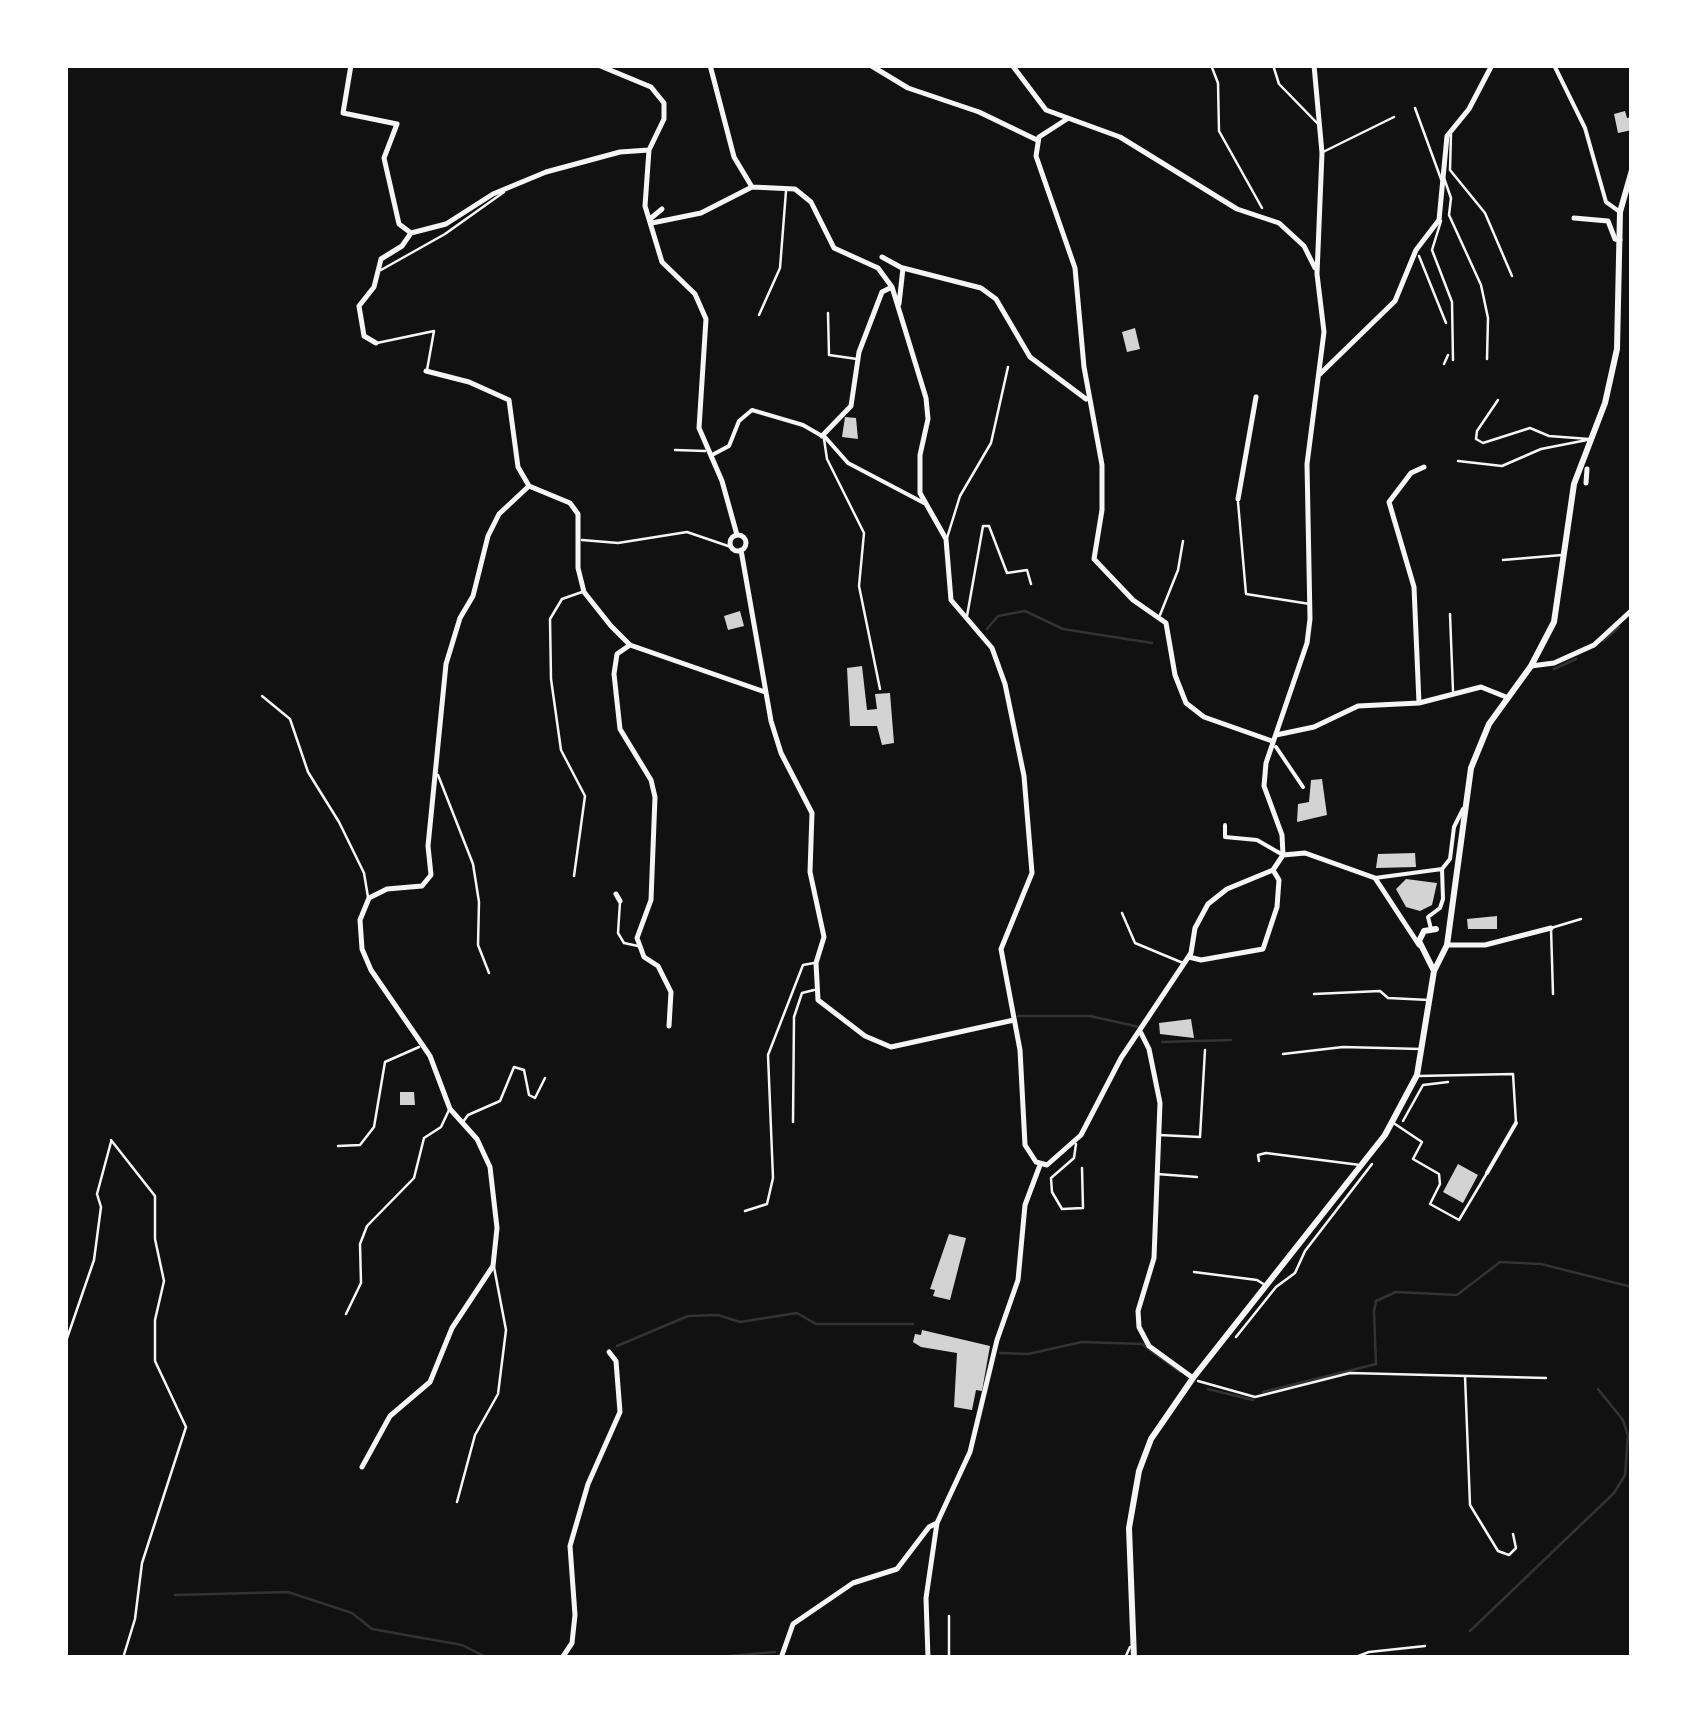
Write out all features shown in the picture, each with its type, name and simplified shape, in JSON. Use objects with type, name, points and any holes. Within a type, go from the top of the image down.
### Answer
[{"type":"main road","points":[[1134,1658],[1129,1528],[1133,1496],[1151,1439],[1394,1123],[1416,1076],[1434,970],[1447,942],[1463,809],[1476,751],[1506,697],[1532,666],[1554,622],[1564,555],[1590,439],[1605,403],[1617,349],[1620,212],[1632,170]]},
{"type":"main road","points":[[1421,950],[1430,930],[1448,912]]},
{"type":"main road","points":[[1430,930],[1447,942]]},
{"type":"main road","points":[[1421,950],[1442,954]]},
{"type":"main road","points":[[1421,950],[1434,970]]},
{"type":"street","points":[[351,65],[343,112],[397,124],[384,158],[399,224],[411,233]]},
{"type":"street","points":[[598,65],[651,86],[662,99],[665,114],[649,150],[645,206],[662,262],[694,294],[706,319],[699,428],[737,535],[746,542],[740,550],[765,692],[781,753],[812,813],[810,872],[824,936],[816,963],[814,990],[818,1000],[856,1030],[891,1046],[1014,1020]]},
{"type":"street","points":[[710,65],[734,157],[752,187]]},
{"type":"street","points":[[870,65],[908,88],[979,112],[1037,140]]},
{"type":"street","points":[[1012,65],[1042,107],[1120,137],[1237,209],[1270,218]]},
{"type":"street","points":[[1038,1164],[1055,1162],[1076,1142],[1098,1096],[1186,961],[1208,904],[1226,888],[1273,870],[1284,855],[1279,826],[1264,786],[1306,643],[1311,605],[1307,464],[1324,332],[1317,274],[1322,153],[1314,65]]},
{"type":"street","points":[[1320,374],[1390,310],[1416,250],[1440,215],[1447,136],[1469,109],[1492,65]]},
{"type":"street","points":[[1554,65],[1585,128],[1606,202],[1620,212]]},
{"type":"street","points":[[1037,140],[1067,119]]},
{"type":"street","points":[[1037,140],[1044,187],[1075,268],[1089,401],[1102,465],[1102,510],[1094,559],[1133,600],[1169,628],[1175,676],[1186,703],[1204,717],[1275,741],[1358,706],[1420,703],[1453,692],[1488,687],[1506,697]]},
{"type":"street","points":[[376,343],[364,336],[358,311],[382,259],[402,246],[411,233],[446,224],[518,184],[620,152],[649,150]]},
{"type":"street","points":[[650,222],[701,213],[752,187],[787,187],[805,194],[834,248],[878,268],[892,287],[926,398],[928,419],[919,478],[924,503],[946,539],[951,600],[992,648],[1005,684],[1024,776],[1032,873],[1000,950],[1022,1066],[1023,1133],[1038,1164],[1026,1205],[1018,1280],[997,1340],[968,1461],[938,1523],[926,1598],[928,1658]]},
{"type":"street","points":[[1262,208],[1299,240],[1317,274]]},
{"type":"street","points":[[650,222],[653,212],[662,209]]},
{"type":"street","points":[[1574,218],[1608,221],[1615,239],[1620,240]]},
{"type":"street","points":[[882,258],[903,268],[989,292],[1030,357],[1089,401]]},
{"type":"street","points":[[899,305],[903,268]]},
{"type":"street","points":[[823,437],[851,398],[858,359],[882,292],[892,287]]},
{"type":"street","points":[[426,372],[469,382],[509,400],[518,466],[529,486],[575,507],[580,540],[578,568],[584,592],[592,607],[630,644],[765,692]]},
{"type":"street","points":[[1238,499],[1256,397]]},
{"type":"street","points":[[708,453],[729,446],[739,420],[752,410],[803,425],[823,437],[848,463],[924,503]]},
{"type":"street","points":[[1420,703],[1414,587],[1389,502],[1411,473],[1424,467]]},
{"type":"street","points":[[1583,471],[1586,482]]},
{"type":"street","points":[[362,1466],[390,1416],[430,1382],[452,1328],[494,1266],[497,1228],[490,1166],[450,1108],[424,1045],[366,959],[360,920],[368,898],[387,889],[428,882],[446,664],[453,638],[473,596],[488,536],[514,495],[529,486]]},
{"type":"street","points":[[737,535],[731,547],[740,550]]},
{"type":"street","points":[[1532,666],[1554,663],[1594,646],[1620,616],[1632,610]]},
{"type":"street","points":[[630,644],[617,654],[614,674],[620,729],[651,780],[654,798],[650,900],[636,938],[667,982],[668,1026]]},
{"type":"street","points":[[1275,741],[1303,787]]},
{"type":"street","points":[[1225,826],[1225,838],[1257,840],[1284,855],[1305,853],[1375,878],[1442,869],[1450,860],[1454,827],[1463,809]]},
{"type":"street","points":[[1407,925],[1430,930],[1428,917],[1440,908],[1442,899],[1442,869]]},
{"type":"street","points":[[1186,961],[1264,949],[1277,907],[1279,880],[1273,870]]},
{"type":"street","points":[[1375,878],[1421,950]]},
{"type":"street","points":[[1447,942],[1485,945],[1551,928]]},
{"type":"street","points":[[1141,1033],[1150,1049],[1160,1103],[1154,1258],[1138,1310],[1139,1328],[1150,1346],[1196,1382]]},
{"type":"street","points":[[1487,1173],[1516,1123]]},
{"type":"street","points":[[562,1658],[572,1643],[575,1614],[570,1546],[588,1484],[620,1412],[616,1360],[609,1352]]},
{"type":"street","points":[[782,1658],[793,1624],[853,1583],[897,1569],[929,1527],[938,1523]]},
{"type":"lane","points":[[1273,65],[1279,84],[1318,124]]},
{"type":"lane","points":[[1415,108],[1443,185]]},
{"type":"lane","points":[[1322,153],[1394,117]]},
{"type":"lane","points":[[1452,128],[1450,170],[1492,225],[1512,276]]},
{"type":"lane","points":[[1444,176],[1452,198],[1448,215],[1481,285],[1488,318],[1487,359]]},
{"type":"lane","points":[[377,275],[394,258],[445,234],[518,184]]},
{"type":"lane","points":[[759,314],[780,268],[787,187]]},
{"type":"lane","points":[[1440,215],[1432,250],[1452,302],[1453,360]]},
{"type":"lane","points":[[828,313],[829,355],[858,359]]},
{"type":"lane","points":[[376,343],[434,332],[426,372]]},
{"type":"lane","points":[[946,539],[960,496],[990,443],[1008,368]]},
{"type":"lane","points":[[1498,400],[1477,431],[1476,439],[1483,443],[1530,428],[1549,436],[1590,439]]},
{"type":"lane","points":[[823,437],[827,459],[864,533],[859,586],[880,690]]},
{"type":"lane","points":[[1458,461],[1502,466],[1542,448],[1590,439]]},
{"type":"lane","points":[[675,450],[708,453]]},
{"type":"lane","points":[[1238,499],[1246,594],[1311,605]]},
{"type":"lane","points":[[967,618],[983,526],[990,526],[1007,573],[1026,570],[1031,584]]},
{"type":"lane","points":[[580,540],[609,542],[688,532],[731,547]]},
{"type":"lane","points":[[1159,617],[1178,570],[1183,541]]},
{"type":"lane","points":[[1503,560],[1564,555]]},
{"type":"lane","points":[[574,876],[586,796],[561,750],[551,679],[550,619],[562,600],[584,592]]},
{"type":"lane","points":[[1450,614],[1453,692]]},
{"type":"lane","points":[[262,696],[290,719],[308,772],[364,873],[368,898]]},
{"type":"lane","points":[[435,770],[450,797],[472,864],[479,902],[478,945],[489,974]]},
{"type":"lane","points":[[618,898],[618,933],[624,942],[638,946]]},
{"type":"lane","points":[[1122,914],[1136,943],[1186,961]]},
{"type":"lane","points":[[1554,994],[1551,928],[1581,919]]},
{"type":"lane","points":[[744,1211],[767,1204],[774,1178],[768,1055],[803,965],[816,963]]},
{"type":"lane","points":[[792,1122],[794,1017],[802,992],[814,990]]},
{"type":"lane","points":[[1314,994],[1380,991],[1388,998],[1430,1000]]},
{"type":"lane","points":[[338,1146],[360,1145],[374,1127],[385,1062],[424,1045]]},
{"type":"lane","points":[[1283,1054],[1354,1046],[1423,1049]]},
{"type":"lane","points":[[1157,1135],[1200,1137],[1205,1050]]},
{"type":"lane","points":[[463,1122],[468,1115],[500,1101],[514,1067],[524,1070],[529,1094],[536,1098],[546,1078]]},
{"type":"lane","points":[[1416,1076],[1510,1072],[1517,1081],[1516,1123]]},
{"type":"lane","points":[[346,1314],[361,1283],[360,1244],[367,1226],[414,1178],[424,1138],[441,1127],[450,1108]]},
{"type":"lane","points":[[1394,1123],[1422,1142],[1413,1159],[1439,1174],[1440,1184],[1430,1204],[1459,1220],[1487,1173]]},
{"type":"lane","points":[[1076,1142],[1074,1158],[1051,1178],[1052,1192],[1062,1208],[1083,1208],[1082,1168]]},
{"type":"lane","points":[[1259,1160],[1258,1156],[1266,1153],[1362,1165]]},
{"type":"lane","points":[[1155,1174],[1197,1177]]},
{"type":"lane","points":[[457,1502],[475,1435],[498,1394],[506,1330],[494,1266]]},
{"type":"lane","points":[[1194,1272],[1257,1280],[1267,1286]]},
{"type":"lane","points":[[949,1616],[949,1658]]},
{"type":"lane","points":[[1125,1658],[1133,1641]]},
{"type":"lane","points":[[1353,1658],[1424,1646]]},
{"type":"path","points":[[1211,65],[1218,82],[1219,132],[1262,208]]},
{"type":"path","points":[[1416,250],[1448,328]]},
{"type":"path","points":[[1444,364],[1449,353]]},
{"type":"path","points":[[65,1344],[94,1260],[101,1207],[97,1194],[112,1140],[155,1196],[155,1239],[164,1282],[155,1320],[155,1362],[186,1427],[142,1564],[135,1619],[123,1658]]},
{"type":"path","points":[[1196,1382],[1255,1397],[1350,1373],[1546,1378]]},
{"type":"path","points":[[1465,1374],[1470,1505],[1498,1551],[1509,1556],[1516,1548],[1514,1534]]},
{"type":"building","points":[[1625,111],[1627,118],[1632,117],[1632,130],[1618,133],[1614,114]]},
{"type":"building","points":[[1135,328],[1140,349],[1127,352],[1122,332]]},
{"type":"building","points":[[845,417],[856,418],[858,439],[842,437]]},
{"type":"building","points":[[740,611],[744,626],[728,630],[724,616]]},
{"type":"building","points":[[862,666],[867,710],[877,709],[875,694],[890,693],[894,743],[882,745],[877,726],[850,726],[847,668]]},
{"type":"building","points":[[1322,779],[1327,815],[1297,822],[1298,804],[1309,802],[1311,780]]},
{"type":"building","points":[[1415,853],[1416,867],[1376,868],[1378,854]]},
{"type":"building","points":[[1406,879],[1437,883],[1432,905],[1420,911],[1406,907],[1396,889]]},
{"type":"building","points":[[1497,916],[1497,929],[1468,929],[1467,919]]},
{"type":"building","points":[[1191,1019],[1194,1038],[1160,1034],[1159,1023]]},
{"type":"building","points":[[400,1092],[414,1092],[415,1105],[400,1105]]},
{"type":"building","points":[[1458,1164],[1478,1175],[1463,1203],[1443,1192]]},
{"type":"building","points":[[949,1234],[966,1238],[950,1300],[933,1296],[935,1290],[930,1289]]},
{"type":"building","points":[[922,1330],[990,1346],[982,1391],[976,1390],[972,1410],[954,1407],[957,1353],[913,1342],[915,1334],[921,1335]]},
{"type":"waterway","points":[[987,629],[998,616],[1025,611],[1063,629],[1152,643]]},
{"type":"waterway","points":[[1603,641],[1619,627]]},
{"type":"waterway","points":[[1554,669],[1576,659]]},
{"type":"waterway","points":[[1018,1016],[1090,1016],[1139,1027]]},
{"type":"waterway","points":[[1162,1042],[1231,1040]]},
{"type":"waterway","points":[[1263,1392],[1376,1364],[1376,1301],[1396,1292],[1457,1295],[1500,1262],[1541,1264],[1632,1287]]},
{"type":"waterway","points":[[617,1346],[688,1316],[718,1315],[740,1322],[797,1313],[816,1324],[913,1324]]},
{"type":"waterway","points":[[1000,1353],[1028,1354],[1082,1342],[1142,1344],[1180,1372]]},
{"type":"waterway","points":[[1208,1389],[1253,1400]]},
{"type":"waterway","points":[[1470,1631],[1614,1493],[1625,1475],[1628,1435],[1623,1420],[1598,1389]]},
{"type":"waterway","points":[[175,1595],[288,1592],[352,1613],[372,1629],[462,1645],[488,1658]]},
{"type":"waterway","points":[[706,1658],[775,1652]]}]
